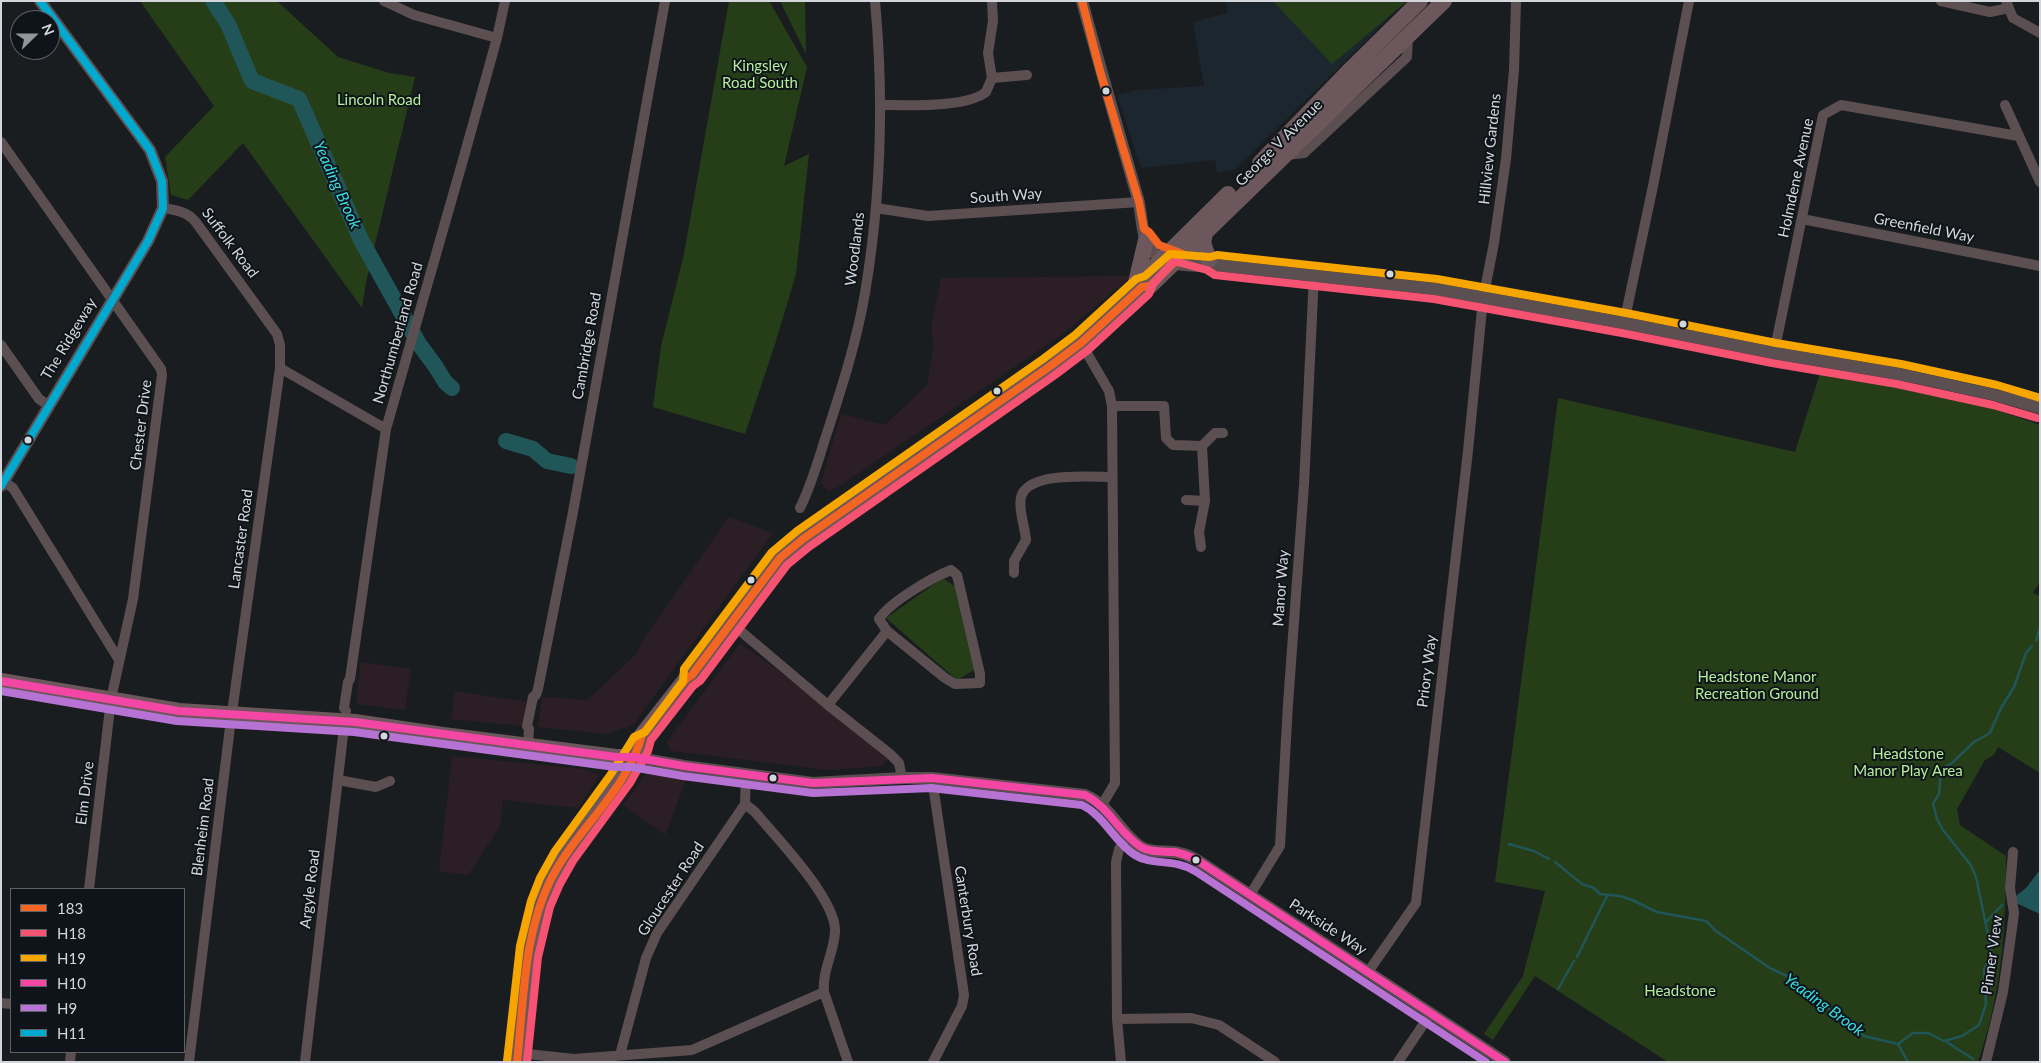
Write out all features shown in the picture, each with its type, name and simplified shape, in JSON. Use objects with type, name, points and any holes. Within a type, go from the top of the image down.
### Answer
[{"type":"main road","name":"George V Avenue","points":[[1173,257],[1348,72],[1420,1]]},
{"type":"main road","name":"George V Avenue","points":[[1173,257],[1205,234],[1444,1]]},
{"type":"main road","points":[[1348,72],[1364,78]]},
{"type":"main road","points":[[1205,234],[1203,246],[1213,262]]},
{"type":"main road","points":[[1137,291],[1145,235]]},
{"type":"main road","points":[[517,1057],[529,951],[537,912],[549,882],[563,858],[616,786],[638,750],[642,734],[686,679],[692,675],[780,558],[803,538],[1018,390],[1081,343],[1137,291],[1150,286],[1173,257]]},
{"type":"main road","points":[[1,681],[179,711],[345,716],[443,736],[529,737],[616,757],[638,750]]},
{"type":"street","points":[[40,1],[150,150],[162,181],[163,208]]},
{"type":"street","name":"Northumberland Road","points":[[345,716],[348,709],[352,681],[350,679],[386,429],[497,38],[505,1]]},
{"type":"street","name":"Cambridge Road","points":[[529,737],[527,726],[533,697],[536,695],[573,512],[665,1]]},
{"type":"street","name":"Woodlands","points":[[800,508],[811,495],[841,391],[865,294],[876,208],[881,105],[880,50],[876,1]]},
{"type":"street","points":[[881,105],[947,104],[976,98],[986,92],[992,78],[988,53],[993,21],[992,1]]},
{"type":"street","points":[[1082,1],[1138,202],[1145,235],[1149,232],[1159,245],[1173,257],[1435,289],[1624,323],[1774,354],[1899,374],[1995,395],[2040,408]]},
{"type":"street","name":"Hillview Gardens","points":[[1483,299],[1494,243],[1506,159],[1514,70],[1516,1]]},
{"type":"street","points":[[1624,323],[1654,186],[1689,1]]},
{"type":"street","points":[[1941,1],[1990,12],[2007,5],[2013,18],[2040,33]]},
{"type":"street","points":[[389,3],[414,15],[497,38]]},
{"type":"street","name":"George V Avenue","points":[[1284,155],[1304,153],[1407,57],[1408,36]]},
{"type":"street","points":[[992,78],[1027,75]]},
{"type":"street","name":"Holmdene Avenue","points":[[1774,354],[1823,115],[1841,105],[2018,136]]},
{"type":"street","points":[[2005,105],[2040,182]]},
{"type":"street","name":"Chester Drive","points":[[1,142],[161,369],[162,375],[133,598],[111,699]]},
{"type":"street","name":"South Way","points":[[876,208],[928,216],[1138,202]]},
{"type":"street","name":"The Ridgeway","points":[[3,484],[48,405],[148,241],[163,208]]},
{"type":"street","name":"Suffolk Road","points":[[163,208],[182,212],[189,215],[195,221],[277,334],[280,345],[280,368]]},
{"type":"street","name":"Greenfield Way","points":[[1802,219],[2040,266]]},
{"type":"street","name":"Manor Way","points":[[1250,895],[1280,846],[1304,485],[1314,275]]},
{"type":"street","name":"Priory Way","points":[[1368,972],[1416,902],[1468,451],[1483,299]]},
{"type":"street","points":[[638,750],[746,774],[825,783],[932,778],[1085,795],[1095,799],[1102,805],[1115,783],[1112,406],[1109,391],[1081,343]]},
{"type":"street","points":[[1,344],[39,399],[48,405]]},
{"type":"street","points":[[280,368],[386,429]]},
{"type":"street","name":"Lancaster Road","points":[[232,714],[280,368]]},
{"type":"street","points":[[1112,406],[1164,406],[1166,438],[1173,445],[1202,446],[1215,433],[1223,433]]},
{"type":"street","points":[[1201,547],[1199,532],[1205,501],[1202,446]]},
{"type":"street","points":[[1014,573],[1014,561],[1026,540],[1020,506],[1022,495],[1030,486],[1047,478],[1112,477]]},
{"type":"street","points":[[3,484],[13,488],[119,660]]},
{"type":"street","points":[[1186,500],[1205,501]]},
{"type":"street","points":[[951,570],[957,575],[980,674],[980,683],[955,684],[887,631],[879,619],[885,609],[951,570]]},
{"type":"street","points":[[731,623],[828,706],[890,754],[899,763],[902,778]]},
{"type":"street","points":[[828,706],[887,631]]},
{"type":"street","name":"Elm Drive","points":[[89,888],[111,699]]},
{"type":"street","name":"Blenheim Road","points":[[189,1062],[232,714]]},
{"type":"street","name":"Argyle Road","points":[[305,1062],[345,716]]},
{"type":"street","points":[[746,774],[745,804],[755,812],[814,883],[833,917],[835,932],[823,982],[824,992],[848,1062]]},
{"type":"street","name":"Canterbury Road","points":[[932,778],[932,791],[964,995],[962,1006],[933,1062]]},
{"type":"street","points":[[338,780],[376,787],[390,782]]},
{"type":"street","name":"Gloucester Road","points":[[620,1055],[646,958],[657,933],[745,804]]},
{"type":"street","name":"Parkside Way","points":[[1102,805],[1127,836],[1143,848],[1150,851],[1179,853],[1190,857],[1505,1062]]},
{"type":"street","points":[[1121,1062],[1117,1019],[1116,862],[1119,849],[1127,836]]},
{"type":"street","name":"Pinner View","points":[[1986,1062],[2003,992],[2014,913],[2010,888],[2013,852]]},
{"type":"street","points":[[517,1057],[574,1059],[692,1050],[824,992]]},
{"type":"street","points":[[1398,1062],[1431,1013]]},
{"type":"street","points":[[1117,1019],[1191,1018],[1219,1025],[1275,1062]]},
{"type":"shaded area","points":[[1225,1],[1406,1],[1235,170],[1217,172],[1215,160],[1141,168],[1117,95],[1137,90],[1204,86],[1193,22],[1228,13]]},
{"type":"shaded area","points":[[1132,276],[1060,336],[838,487],[828,491],[821,483],[841,414],[885,425],[927,385],[934,346],[931,329],[941,278]]},
{"type":"shaded area","points":[[729,517],[773,533],[633,725],[606,734],[538,727],[542,697],[588,700],[638,652],[641,643]]},
{"type":"shaded area","points":[[740,643],[778,670],[889,759],[881,766],[829,770],[671,751],[667,742]]},
{"type":"shaded area","points":[[361,662],[411,669],[405,710],[356,704]]},
{"type":"shaded area","points":[[455,691],[526,702],[522,726],[451,719]]},
{"type":"shaded area","points":[[452,756],[583,769],[597,774],[599,777],[578,808],[503,800],[500,826],[468,875],[439,871]]},
{"type":"shaded area","points":[[648,771],[689,772],[665,835],[623,805]]},
{"type":"green space","name":"Lincoln Road","points":[[140,1],[277,1],[338,57],[389,73],[415,77],[366,282],[362,308],[243,143],[188,200],[171,195],[165,157],[214,106]]},
{"type":"green space","name":"Kingsley Road South","points":[[729,1],[769,1],[807,67],[784,166],[809,154],[796,274],[745,434],[653,407],[661,346],[684,254]]},
{"type":"green space","points":[[780,1],[805,1],[806,54]]},
{"type":"green space","points":[[1273,1],[1407,1],[1332,64]]},
{"type":"green space","name":"Headstone Manor Recreation Ground","points":[[1821,370],[1988,407],[2040,425],[2040,582],[2033,593],[2040,596],[2040,773],[1998,747],[1994,755],[1985,760],[1957,809],[1960,825],[2006,856],[2005,910],[2001,960],[1992,1010],[1978,1062],[1668,1062],[1535,976],[1493,1040],[1484,1034],[1523,976],[1545,891],[1495,882],[1558,398],[1795,452]]},
{"type":"green space","points":[[943,578],[954,586],[974,670],[957,680],[886,618]]},
{"type":"water","points":[[2040,870],[2040,914],[2016,903],[2016,896],[2026,888]]},
{"type":"waterway","name":"Yeading Brook","points":[[213,1],[228,24],[252,81],[299,99],[361,240],[419,344],[445,382],[452,388]]},
{"type":"waterway","name":"Yeading Brook","points":[[506,441],[533,449],[547,461],[571,466]]},
{"type":"waterway","name":"Yeading Brook","points":[[2036,641],[2040,627]]},
{"type":"waterway","name":"Yeading Brook","points":[[1555,862],[1582,884],[1594,888],[1600,894],[1620,896],[1657,912],[1706,921],[1716,931],[1770,968],[1793,979],[1806,989],[1815,1001],[1828,1008],[1864,1036],[1898,1044],[1913,1033],[1928,1033],[1944,1041],[1962,1036],[1979,1025],[1986,1004],[1984,970],[1992,954],[1976,877],[1970,864],[1943,830],[1937,819],[1933,804],[1939,794],[1941,769],[1952,763],[1974,742],[1990,733],[2001,708],[2014,687],[2026,653],[2032,646]]},
{"type":"waterway","name":"Yeading Brook","points":[[1509,844],[1534,851],[1549,859]]},
{"type":"waterway","points":[[1577,957],[1607,896]]},
{"type":"waterway","name":"Yeading Brook","points":[[1986,922],[2002,905]]},
{"type":"waterway","points":[[1558,989],[1574,961]]},
{"type":"waterway","points":[[1945,1041],[1973,1059]]},
{"type":"waterway","points":[[1898,1044],[1908,1062]]},
{"type":"transit line","name":"H11","points":[[1,486],[148,241],[163,208],[162,181],[150,150],[40,1]]},
{"type":"transit line","name":"183","points":[[517,1062],[523,992],[530,945],[542,900],[551,879],[574,843],[614,791],[635,755],[642,735],[686,679],[692,675],[780,558],[803,539],[1081,343],[1142,287],[1150,286],[1183,254],[1159,245],[1149,232],[1144,229],[1139,202],[1100,71],[1082,1]]},
{"type":"transit line","name":"H19","points":[[507,1061],[520,946],[531,901],[540,878],[555,851],[611,774],[634,737],[645,732],[683,681],[684,669],[772,552],[797,531],[1043,359],[1075,335],[1136,279],[1145,276],[1170,254],[1210,257],[1217,255],[1437,279],[1626,313],[1776,343],[1901,364],[1997,385],[2040,398]]},
{"type":"transit line","name":"H18","points":[[527,1062],[538,957],[550,907],[560,884],[573,861],[630,783],[648,751],[651,740],[693,686],[700,681],[787,565],[809,547],[1088,350],[1149,294],[1153,284],[1174,261],[1207,270],[1215,275],[1434,299],[1622,333],[1772,363],[1897,384],[1993,405],[2037,418]]},
{"type":"transit line","name":"H10","points":[[1,681],[179,711],[355,722],[616,757],[633,757],[684,766],[813,783],[932,778],[1085,795],[1101,806],[1126,835],[1141,847],[1153,851],[1175,852],[1197,860],[1505,1062]]},
{"type":"transit line","name":"H9","points":[[1,691],[177,721],[354,732],[615,767],[632,767],[683,776],[813,793],[931,788],[1082,805],[1097,816],[1121,843],[1135,855],[1148,860],[1187,867],[1195,871],[1486,1062]]},
{"type":"park label","name":"Headstone Manor Play Area","points":[[1908,762]]},
{"type":"park label","name":"Headstone","points":[[1680,991]]}]
